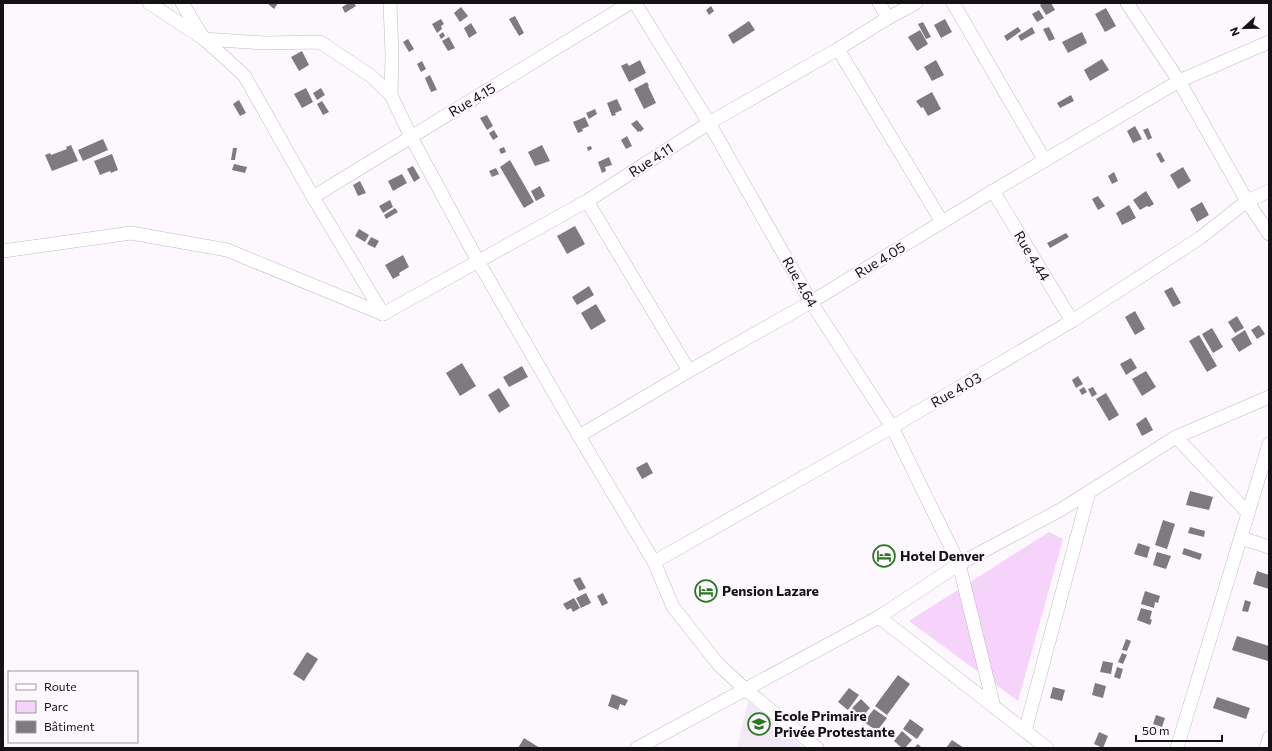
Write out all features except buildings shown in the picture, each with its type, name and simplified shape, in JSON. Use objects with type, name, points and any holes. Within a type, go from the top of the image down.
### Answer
[{"type":"street","points":[[149,3],[204,39],[244,75],[313,197],[383,314]]},
{"type":"street","points":[[182,3],[204,39]]},
{"type":"street","points":[[390,3],[392,55],[391,95]]},
{"type":"street","name":"Rue 4.15","points":[[313,197],[630,3]]},
{"type":"street","name":"Rue 4.64","points":[[635,3],[709,123],[811,302],[892,427],[959,564],[994,707]]},
{"type":"street","points":[[879,3],[888,18]]},
{"type":"street","name":"Rue 4.11","points":[[383,314],[588,200],[709,123],[916,3]]},
{"type":"street","points":[[953,3],[1045,161]]},
{"type":"street","points":[[1128,3],[1179,81],[1247,201],[1269,234]]},
{"type":"street","points":[[204,39],[264,43],[320,42],[371,76],[391,95],[411,137],[478,261],[654,562],[673,607],[719,665],[817,748]]},
{"type":"street","name":"Rue 4.05","points":[[579,436],[689,371],[811,302],[993,191],[1179,81],[1269,42]]},
{"type":"street","points":[[838,49],[942,222]]},
{"type":"street","name":"Rue 4.44","points":[[993,191],[1072,321]]},
{"type":"street","name":"Rue 4.03","points":[[654,562],[892,427],[1072,321],[1200,238],[1247,201],[1269,191]]},
{"type":"street","points":[[588,200],[689,371]]},
{"type":"street","points":[[3,251],[131,233],[227,250],[383,314]]},
{"type":"street","points":[[637,748],[879,617],[959,564],[1062,509],[1176,437],[1269,397]]},
{"type":"street","points":[[1176,437],[1248,513]]},
{"type":"street","points":[[1177,748],[1269,444]]},
{"type":"street","points":[[1025,731],[1089,492]]},
{"type":"street","points":[[1240,538],[1269,547]]},
{"type":"street","points":[[879,617],[1047,748]]},
{"type":"street","points":[[1266,748],[1269,738]]},
{"type":"shaded area","name":"Ecole Primaire Privée Protestante","points":[[748,701],[803,748],[737,748]]},
{"type":"green space","points":[[1049,532],[1063,539],[1018,701],[909,621]]},
{"type":"place","name":"Hotel Denver","points":[[884,556]]},
{"type":"place","name":"Pension Lazare","points":[[706,591]]},
{"type":"place","name":"Ecole Primaire Privée Protestante","points":[[759,724]]}]
